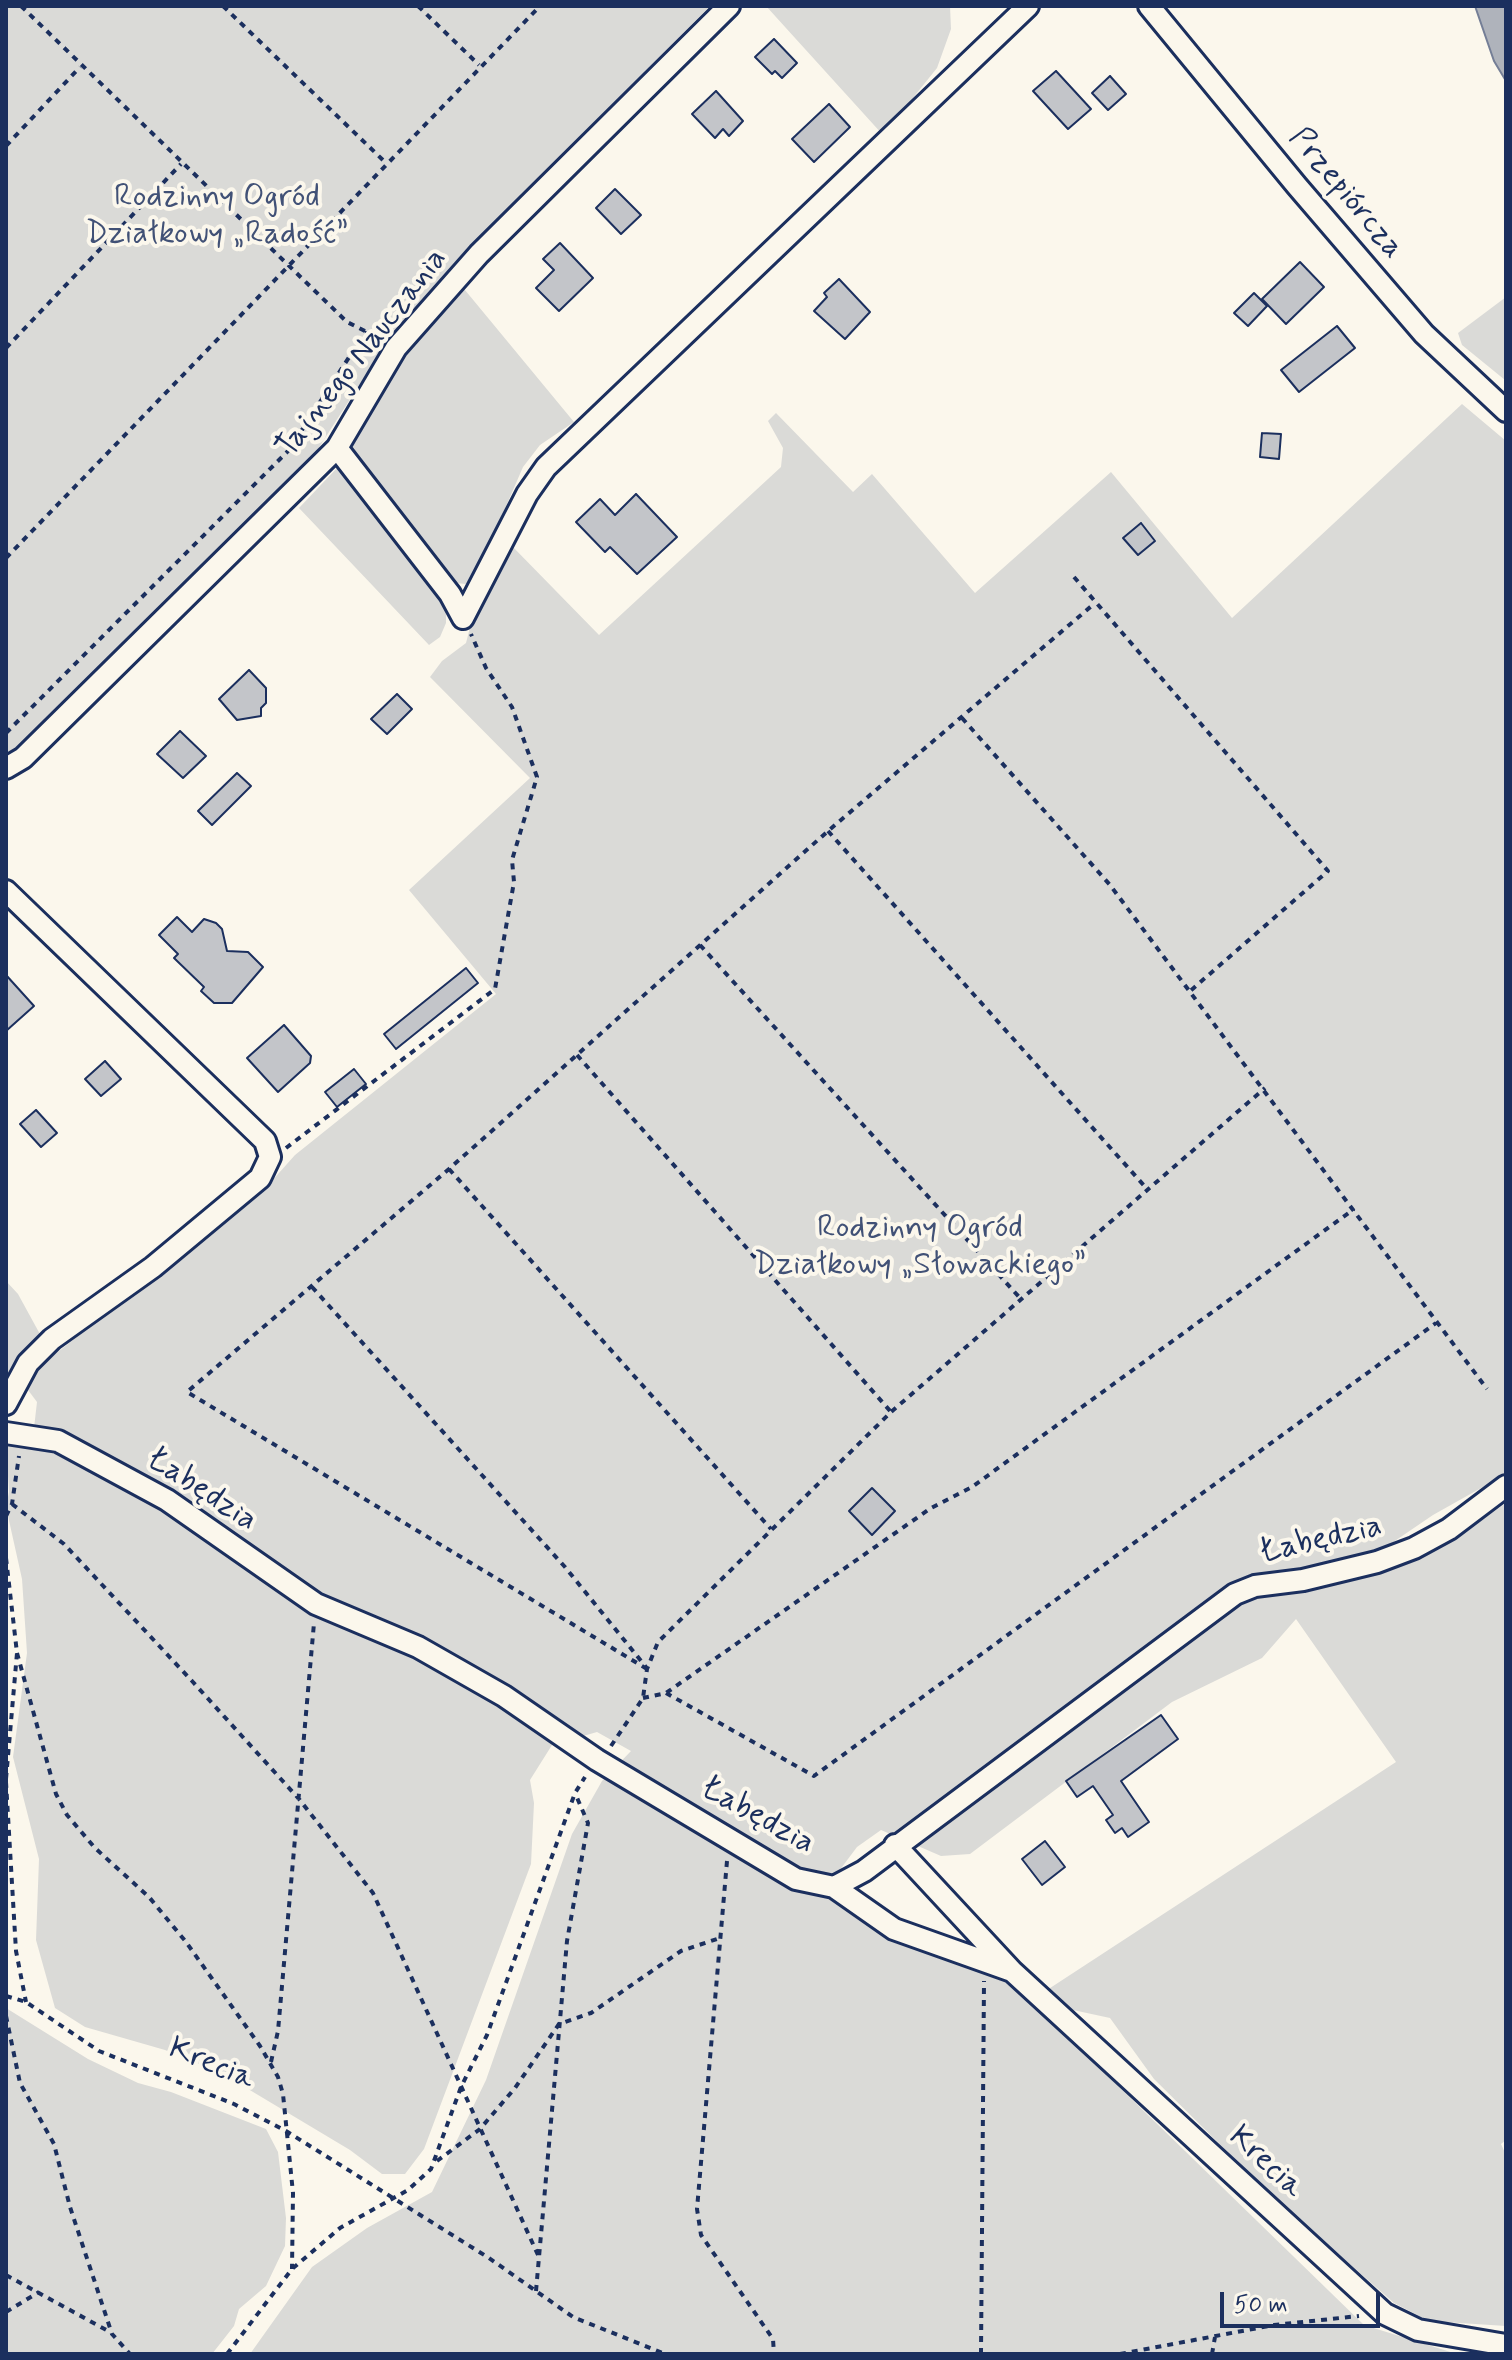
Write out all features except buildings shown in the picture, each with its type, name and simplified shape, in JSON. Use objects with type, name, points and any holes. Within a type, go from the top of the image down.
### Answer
[{"type":"street","name":"Tajnego Nauczania","points":[[6,768],[23,758],[337,448],[396,348],[479,254],[729,6]]},
{"type":"street","points":[[463,618],[527,494],[546,467],[1028,6]]},
{"type":"street","name":"Przepiórcza","points":[[1149,6],[1424,334],[1506,411]]},
{"type":"street","points":[[337,448],[450,594],[463,618]]},
{"type":"street","points":[[6,891],[265,1141],[270,1157],[260,1178],[153,1267],[52,1339],[28,1363],[6,1404]]},
{"type":"street","name":"Łabędzia","points":[[14,1434],[58,1441],[167,1500],[316,1604],[418,1647],[504,1696],[597,1760],[796,1879],[834,1887],[864,1871],[1235,1594],[1255,1586],[1303,1580],[1377,1562],[1414,1548],[1449,1529],[1506,1486]]},
{"type":"street","name":"Krecia","points":[[895,1845],[1012,1971],[1385,2314],[1418,2330],[1506,2345]]},
{"type":"street","name":"Krecia","points":[[834,1887],[894,1929],[1012,1971]]},
{"type":"path","points":[[21,6],[80,67],[347,322],[387,342]]},
{"type":"path","points":[[223,6],[386,163]]},
{"type":"path","points":[[418,6],[479,65]]},
{"type":"path","points":[[6,558],[289,267],[479,65],[540,6]]},
{"type":"path","points":[[6,146],[80,67]]},
{"type":"path","points":[[6,348],[181,164]]},
{"type":"path","points":[[6,733],[289,450],[366,331]]},
{"type":"path","points":[[1074,577],[1328,871],[1189,992]]},
{"type":"path","points":[[647,1669],[187,1392],[449,1169],[828,831],[1095,603]]},
{"type":"path","points":[[270,1157],[295,1143],[495,989],[514,882],[512,860],[537,777],[512,707],[486,668],[463,618]]},
{"type":"path","points":[[962,718],[1110,885],[1265,1088],[1487,1389]]},
{"type":"path","points":[[828,831],[1148,1190]]},
{"type":"path","points":[[700,945],[1020,1298]]},
{"type":"path","points":[[577,1055],[891,1412]]},
{"type":"path","points":[[436,2161],[461,2087],[487,2035],[575,1793],[597,1760],[615,1742],[643,1698],[647,1669],[658,1642],[891,1412],[1265,1088]]},
{"type":"path","points":[[449,1169],[771,1529]]},
{"type":"path","points":[[643,1698],[666,1693],[931,1508],[972,1487],[1354,1209]]},
{"type":"path","points":[[312,1287],[565,1567],[647,1669]]},
{"type":"path","points":[[666,1693],[814,1776],[1436,1323]]},
{"type":"path","points":[[6,1516],[12,1504],[14,1434]]},
{"type":"path","points":[[12,1504],[64,1544],[299,1799],[373,1893],[538,2255]]},
{"type":"path","points":[[6,1558],[17,1653],[56,1794],[67,1815],[95,1848],[149,1897],[271,2062],[283,2094],[293,2193],[292,2269]]},
{"type":"path","points":[[271,2062],[278,2031],[316,1604]]},
{"type":"path","points":[[17,1653],[6,1780],[16,1951],[26,2002]]},
{"type":"path","points":[[536,2291],[567,1941],[588,1823],[575,1793]]},
{"type":"path","points":[[728,1836],[697,2209],[701,2235],[773,2339],[774,2354]]},
{"type":"path","points":[[227,2354],[292,2269],[340,2228],[418,2183],[436,2161],[480,2129],[515,2088],[559,2024],[591,2013],[681,1951],[720,1938]]},
{"type":"path","points":[[981,2354],[983,1961]]},
{"type":"path","name":"Krecia","points":[[6,1996],[26,2002],[99,2051],[234,2104],[286,2131],[573,2317],[665,2354]]},
{"type":"path","points":[[6,2016],[20,2083],[54,2144],[70,2207],[112,2334]]},
{"type":"path","points":[[6,2275],[112,2334],[130,2354]]},
{"type":"path","points":[[6,2312],[39,2292]]},
{"type":"path","points":[[1120,2354],[1274,2325],[1385,2314]]},
{"type":"path","points":[[1212,2354],[1215,2336]]},
{"type":"green space","name":"Rodzinny Ogród Działkowy „Radość”","points":[[6,6],[710,6],[462,254],[387,342],[316,452],[17,749],[6,752]]},
{"type":"green space","points":[[766,6],[950,6],[951,29],[937,68],[883,135]]},
{"type":"green space","points":[[460,284],[574,422],[540,445],[523,467],[481,564],[466,584],[456,583],[436,567],[348,450],[407,352]]},
{"type":"green space","points":[[1506,297],[1505,380],[1462,345],[1458,333]]},
{"type":"green space","name":"Rodzinny Ogród Działkowy „Słowackiego”","points":[[1462,404],[1506,441],[1506,1474],[1433,1515],[1383,1549],[1363,1576],[1386,1571],[1476,1524],[1506,1503],[1506,2140],[1501,2144],[1506,2155],[1506,2326],[1429,2321],[1394,2303],[1267,2191],[1154,2079],[1110,2018],[1073,2010],[1044,1992],[1396,1762],[1296,1619],[1262,1658],[1172,1702],[970,1854],[941,1856],[881,1830],[857,1847],[839,1871],[841,1903],[896,1943],[1005,1976],[1364,2325],[1457,2354],[250,2354],[312,2267],[367,2228],[432,2192],[486,2080],[572,1834],[602,1781],[631,1751],[597,1732],[552,1745],[530,1780],[534,1803],[531,1864],[424,2149],[405,2174],[382,2174],[350,2150],[223,2074],[165,2050],[85,2027],[55,2008],[36,1940],[39,1859],[13,1757],[27,1653],[22,1579],[6,1507],[9,1492],[6,1443],[34,1428],[37,1402],[25,1386],[44,1363],[270,1183],[295,1155],[496,994],[409,890],[530,778],[430,677],[442,661],[466,643],[474,612],[511,545],[599,635],[781,467],[783,448],[768,421],[776,413],[853,492],[872,474],[975,593],[1111,472],[1232,618]]},
{"type":"green space","points":[[337,468],[446,608],[446,623],[440,637],[429,645],[299,508]]},
{"type":"green space","points":[[6,1281],[18,1294],[41,1336],[6,1378]]},
{"type":"green space","points":[[6,2008],[88,2059],[138,2083],[171,2092],[266,2129],[278,2152],[286,2218],[285,2246],[266,2286],[239,2309],[234,2326],[212,2354],[6,2354]]},
{"type":"shaded area","points":[[1475,6],[1506,6],[1506,81],[1494,61]]}]
